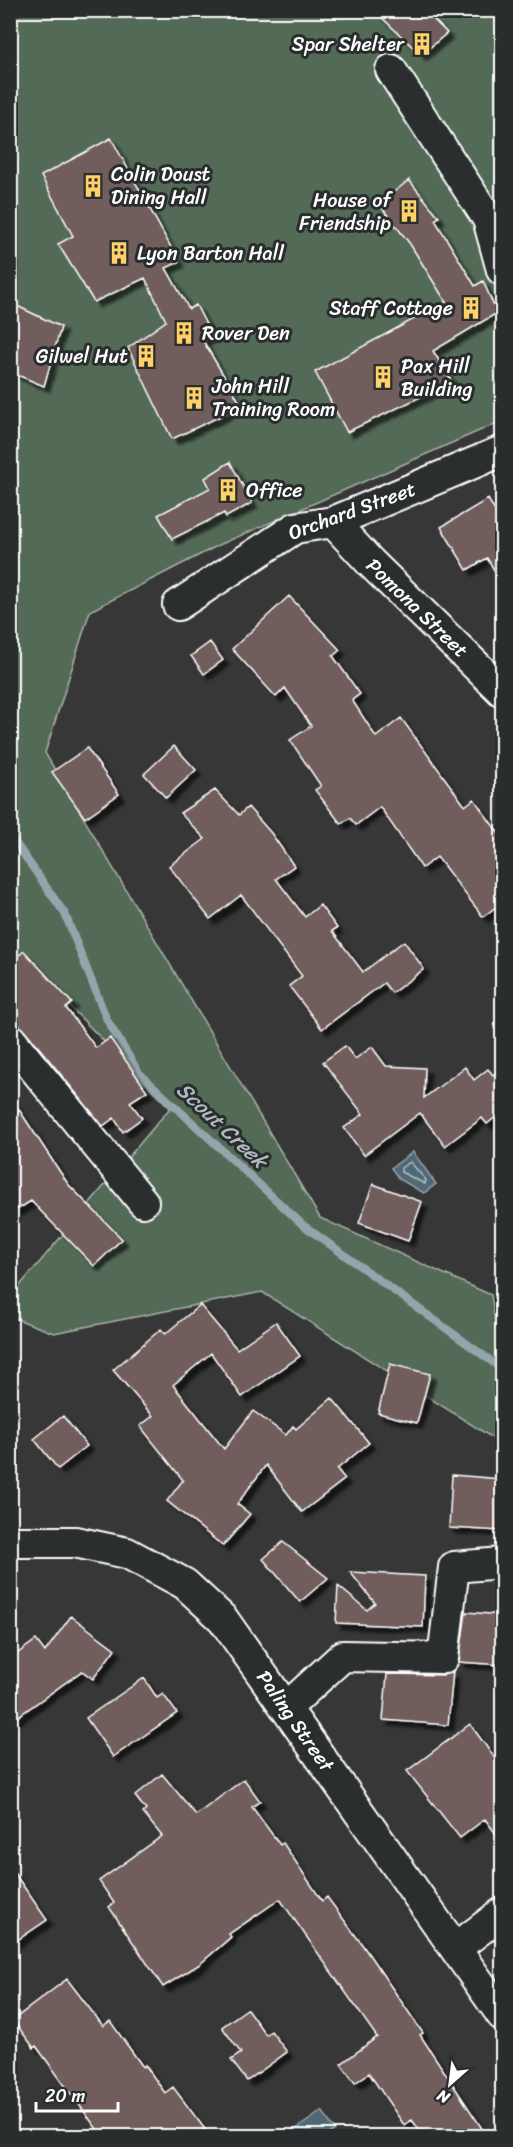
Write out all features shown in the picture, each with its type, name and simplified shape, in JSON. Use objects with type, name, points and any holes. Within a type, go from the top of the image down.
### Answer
[{"type":"street","points":[[391,70],[488,219],[502,270]]},
{"type":"street","name":"Orchard Street","points":[[178,605],[295,528],[333,522],[502,451]]},
{"type":"street","name":"Pomona Street","points":[[333,522],[371,563],[502,691]]},
{"type":"street","points":[[10,1040],[143,1202]]},
{"type":"street","name":"Paling Street","points":[[10,1542],[75,1542],[128,1553],[185,1584],[224,1619],[502,2016]]},
{"type":"street","points":[[286,1708],[343,1656],[442,1658],[454,1567],[502,1563]]},
{"type":"street","points":[[456,1948],[502,1913]]},
{"type":"green space","points":[[10,11],[502,11],[502,421],[219,545],[90,611],[45,753],[320,1218],[491,1295],[502,1362],[502,1444],[262,1292],[54,1333],[11,1317],[11,1296],[170,1108],[11,947]]},
{"type":"water","points":[[413,1152],[436,1184],[424,1193],[399,1179],[391,1168]]},
{"type":"water","points":[[322,2111],[335,2130],[326,2136],[286,2136]]},
{"type":"building","name":"Spar Shelter","points":[[374,10],[424,10],[447,33],[421,55]]},
{"type":"building","points":[[111,138],[179,262],[166,268],[189,309],[196,305],[212,336],[203,341],[242,406],[172,439],[128,348],[166,321],[145,278],[94,302],[58,244],[73,236],[41,176]]},
{"type":"building","points":[[409,180],[439,217],[435,220],[475,286],[483,281],[497,313],[433,351],[452,382],[347,432],[315,372],[446,302],[410,244],[379,204]]},
{"type":"building","points":[[15,305],[61,327],[44,386],[10,372],[10,318]]},
{"type":"building","points":[[230,462],[252,503],[226,517],[224,513],[172,539],[158,515],[210,488],[205,478]]},
{"type":"building","points":[[488,499],[502,523],[502,583],[487,558],[467,570],[441,527]]},
{"type":"building","points":[[289,596],[340,650],[333,656],[360,694],[352,700],[376,737],[401,718],[465,806],[474,799],[502,838],[502,902],[483,917],[437,857],[422,868],[380,807],[356,825],[350,818],[341,824],[315,790],[321,786],[290,740],[311,726],[285,688],[276,697],[232,649]]},
{"type":"building","points":[[210,642],[223,660],[204,674],[191,656]]},
{"type":"building","points":[[174,746],[196,770],[166,798],[144,774]]},
{"type":"building","points":[[87,748],[119,794],[85,818],[52,772]]},
{"type":"building","points":[[215,790],[239,815],[248,807],[271,833],[294,866],[276,879],[305,917],[320,905],[337,928],[332,931],[363,972],[404,941],[424,969],[392,993],[384,983],[322,1029],[289,986],[302,976],[241,895],[210,919],[169,866],[205,839],[180,813]]},
{"type":"building","points":[[24,951],[72,1003],[66,1008],[96,1048],[110,1038],[147,1091],[130,1102],[142,1118],[123,1132],[114,1118],[103,1126],[23,1028],[10,1022],[10,963]]},
{"type":"building","points":[[345,1046],[355,1059],[372,1047],[386,1066],[425,1068],[424,1098],[465,1067],[474,1080],[488,1069],[493,1075],[502,1068],[502,1112],[487,1124],[482,1118],[445,1146],[420,1113],[364,1155],[344,1128],[363,1114],[323,1062]]},
{"type":"building","points":[[10,1096],[68,1184],[122,1239],[94,1266],[31,1201],[10,1214]]},
{"type":"building","points":[[373,1184],[422,1202],[408,1241],[359,1223]]},
{"type":"building","points":[[200,1305],[237,1349],[276,1322],[300,1356],[242,1397],[211,1353],[173,1385],[224,1449],[253,1411],[286,1435],[293,1426],[296,1429],[332,1398],[369,1443],[337,1469],[345,1479],[302,1512],[266,1465],[237,1504],[250,1514],[223,1546],[167,1501],[183,1480],[140,1426],[153,1416],[113,1370],[161,1329],[165,1334]]},
{"type":"building","points":[[390,1364],[430,1374],[417,1423],[378,1413]]},
{"type":"building","points":[[63,1416],[87,1446],[58,1469],[34,1439]]},
{"type":"building","points":[[452,1475],[502,1479],[502,1531],[449,1528]]},
{"type":"building","points":[[283,1542],[328,1578],[300,1602],[263,1559]]},
{"type":"building","points":[[350,1572],[425,1576],[423,1627],[336,1623],[338,1586],[367,1610],[375,1603]]},
{"type":"building","points":[[466,1612],[502,1615],[502,1665],[459,1662]]},
{"type":"building","points":[[71,1616],[115,1649],[93,1679],[82,1671],[10,1722],[10,1659],[36,1640],[45,1652]]},
{"type":"building","points":[[453,1672],[448,1725],[383,1720],[387,1674],[443,1675]]},
{"type":"building","points":[[144,1678],[157,1698],[163,1694],[177,1713],[113,1757],[86,1718]]},
{"type":"building","points":[[470,1724],[502,1768],[502,1842],[485,1819],[460,1838],[407,1771]]},
{"type":"building","points":[[162,1774],[196,1815],[244,1779],[260,1801],[252,1807],[280,1845],[283,1843],[322,1901],[327,1897],[361,1943],[423,2033],[420,2035],[487,2136],[424,2136],[412,2120],[404,2125],[369,2073],[355,2083],[341,2064],[377,2037],[280,1899],[229,1934],[231,1937],[200,1964],[163,1987],[109,1907],[114,1903],[99,1881],[162,1836],[143,1813],[146,1810],[135,1796]]},
{"type":"building","points":[[10,1867],[47,1920],[10,1945]]},
{"type":"building","points":[[67,1979],[103,2026],[110,2021],[165,2093],[173,2087],[210,2136],[102,2136],[36,2046],[34,2048],[13,2020]]},
{"type":"building","points":[[247,2009],[266,2035],[271,2031],[287,2052],[247,2081],[231,2060],[241,2053],[222,2027]]},
{"type":"waterway","name":"Scout Creek","points":[[10,835],[65,914],[107,1020],[139,1073],[303,1225],[498,1366]]},
{"type":"place","name":"Spar Shelter","points":[[422,44]]},
{"type":"place","name":"Colin Doust Dining Hall","points":[[93,186]]},
{"type":"place","name":"House of Friendship","points":[[409,211]]},
{"type":"place","name":"Lyon Barton Hall","points":[[119,253]]},
{"type":"place","name":"Staff Cottage","points":[[471,308]]},
{"type":"place","name":"Rover Den","points":[[184,333]]},
{"type":"place","name":"Gilwel Hut","points":[[146,356]]},
{"type":"place","name":"Pax Hill Building","points":[[383,377]]},
{"type":"place","name":"John Hill Training Room","points":[[194,398]]},
{"type":"place","name":"Office","points":[[228,490]]}]
